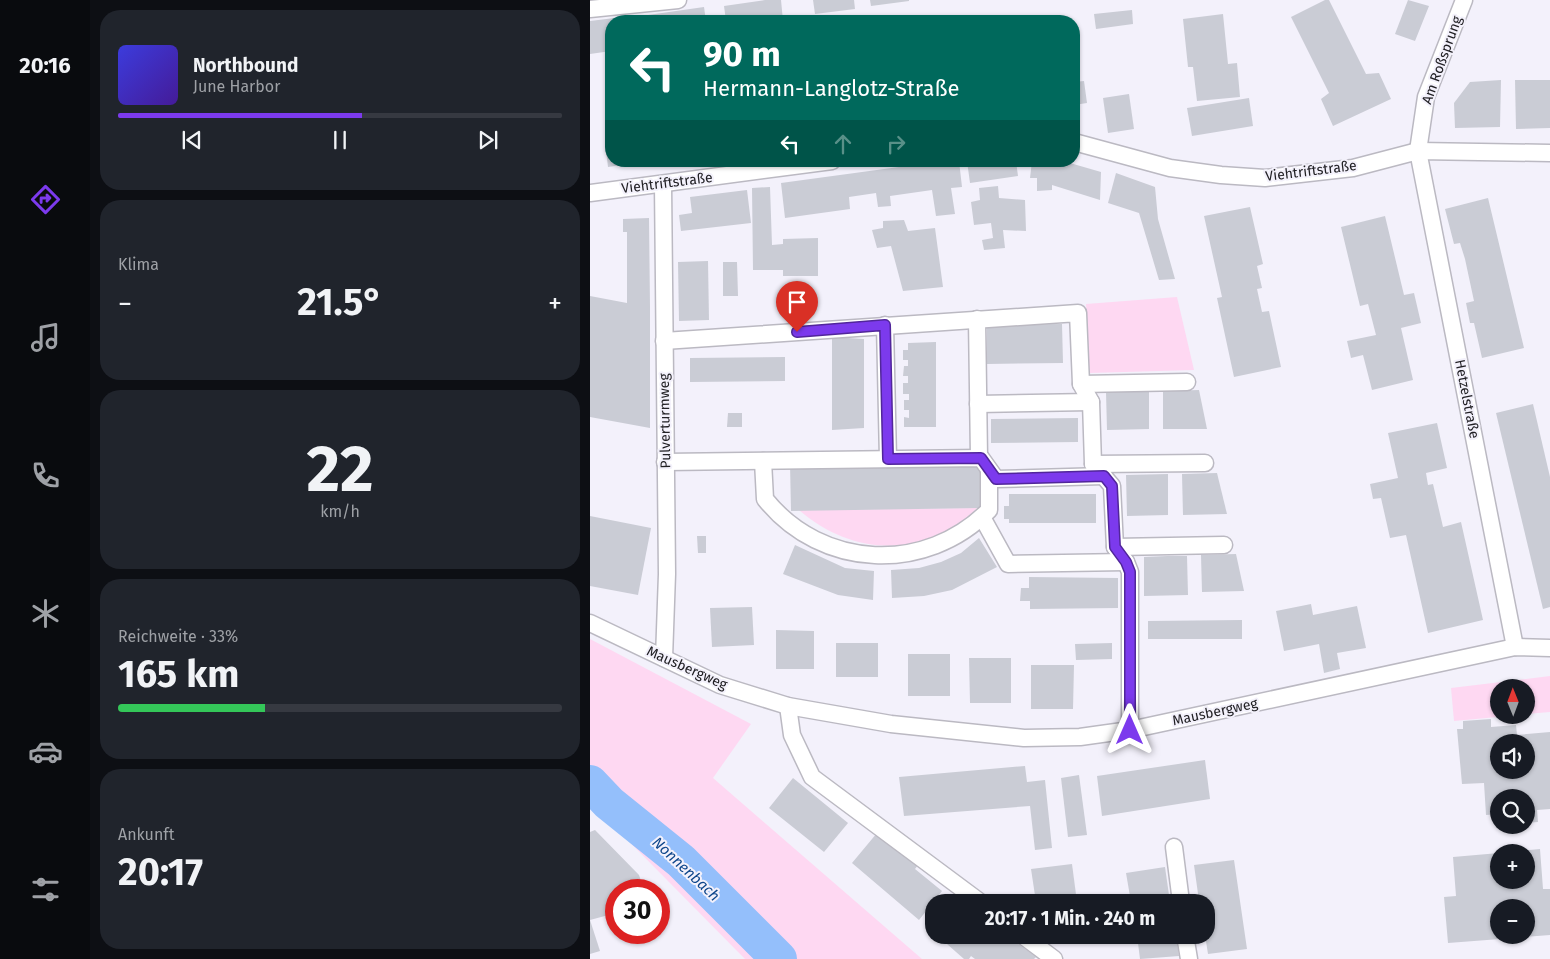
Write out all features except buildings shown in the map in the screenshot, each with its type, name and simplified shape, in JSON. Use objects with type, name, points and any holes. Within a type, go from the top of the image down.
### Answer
[{"type":"street","points":[[590,9],[678,0]]},
{"type":"street","name":"Am Roßsprung","points":[[1418,151],[1426,97],[1464,0]]},
{"type":"street","name":"Viehtriftstraße","points":[[1080,144],[1170,168],[1221,175],[1265,178],[1353,168],[1418,151],[1550,153]]},
{"type":"street","name":"Hetzelstraße","points":[[1418,151],[1515,647]]},
{"type":"street","name":"Viehtriftstraße","points":[[590,193],[788,167]]},
{"type":"street","name":"Pulverturmweg","points":[[663,184],[667,574],[664,658]]},
{"type":"street","points":[[664,341],[1078,313],[1081,384],[1092,402],[1099,470],[1112,486],[1115,547],[1126,562],[1130,572],[1130,730]]},
{"type":"street","points":[[763,461],[765,499],[804,534],[835,549],[864,555],[886,556],[911,553],[943,543],[982,517],[989,510],[988,469],[978,404],[977,319]]},
{"type":"street","points":[[885,325],[888,459]]},
{"type":"street","points":[[1081,384],[1187,382]]},
{"type":"street","points":[[978,404],[1092,402]]},
{"type":"street","points":[[665,462],[888,459],[988,469],[1099,470],[1205,463]]},
{"type":"street","points":[[982,517],[1008,564],[1126,562]]},
{"type":"street","points":[[1115,547],[1224,545]]},
{"type":"street","name":"Mausbergweg","points":[[590,623],[720,684],[788,706],[890,724],[1024,738],[1080,737],[1130,730],[1515,647],[1550,648]]},
{"type":"street","points":[[788,706],[792,735],[812,776],[969,894]]},
{"type":"street","points":[[1174,847],[1180,894]]},
{"type":"street","points":[[1034,944],[1054,959]]},
{"type":"street","points":[[1186,944],[1188,959]]},
{"type":"shaded area","points":[[1177,297],[1194,370],[1089,373],[1086,304]]},
{"type":"shaded area","points":[[977,508],[957,525],[935,536],[913,543],[889,546],[842,537],[820,526],[799,510]]},
{"type":"shaded area","points":[[590,639],[751,724],[713,778],[922,959],[745,959],[670,883],[670,879],[666,879],[590,802]]},
{"type":"shaded area","points":[[1550,676],[1550,712],[1535,713],[1535,679],[1525,679]]},
{"type":"shaded area","points":[[1490,683],[1490,718],[1454,721],[1451,688]]},
{"type":"waterway","name":"Nonnenbach","points":[[590,783],[609,803],[681,861],[779,959]]},
{"type":"route","points":[[797,332],[885,325],[888,459],[981,458],[996,479],[1104,476],[1112,486],[1115,547],[1126,562],[1130,572],[1130,730]]}]
